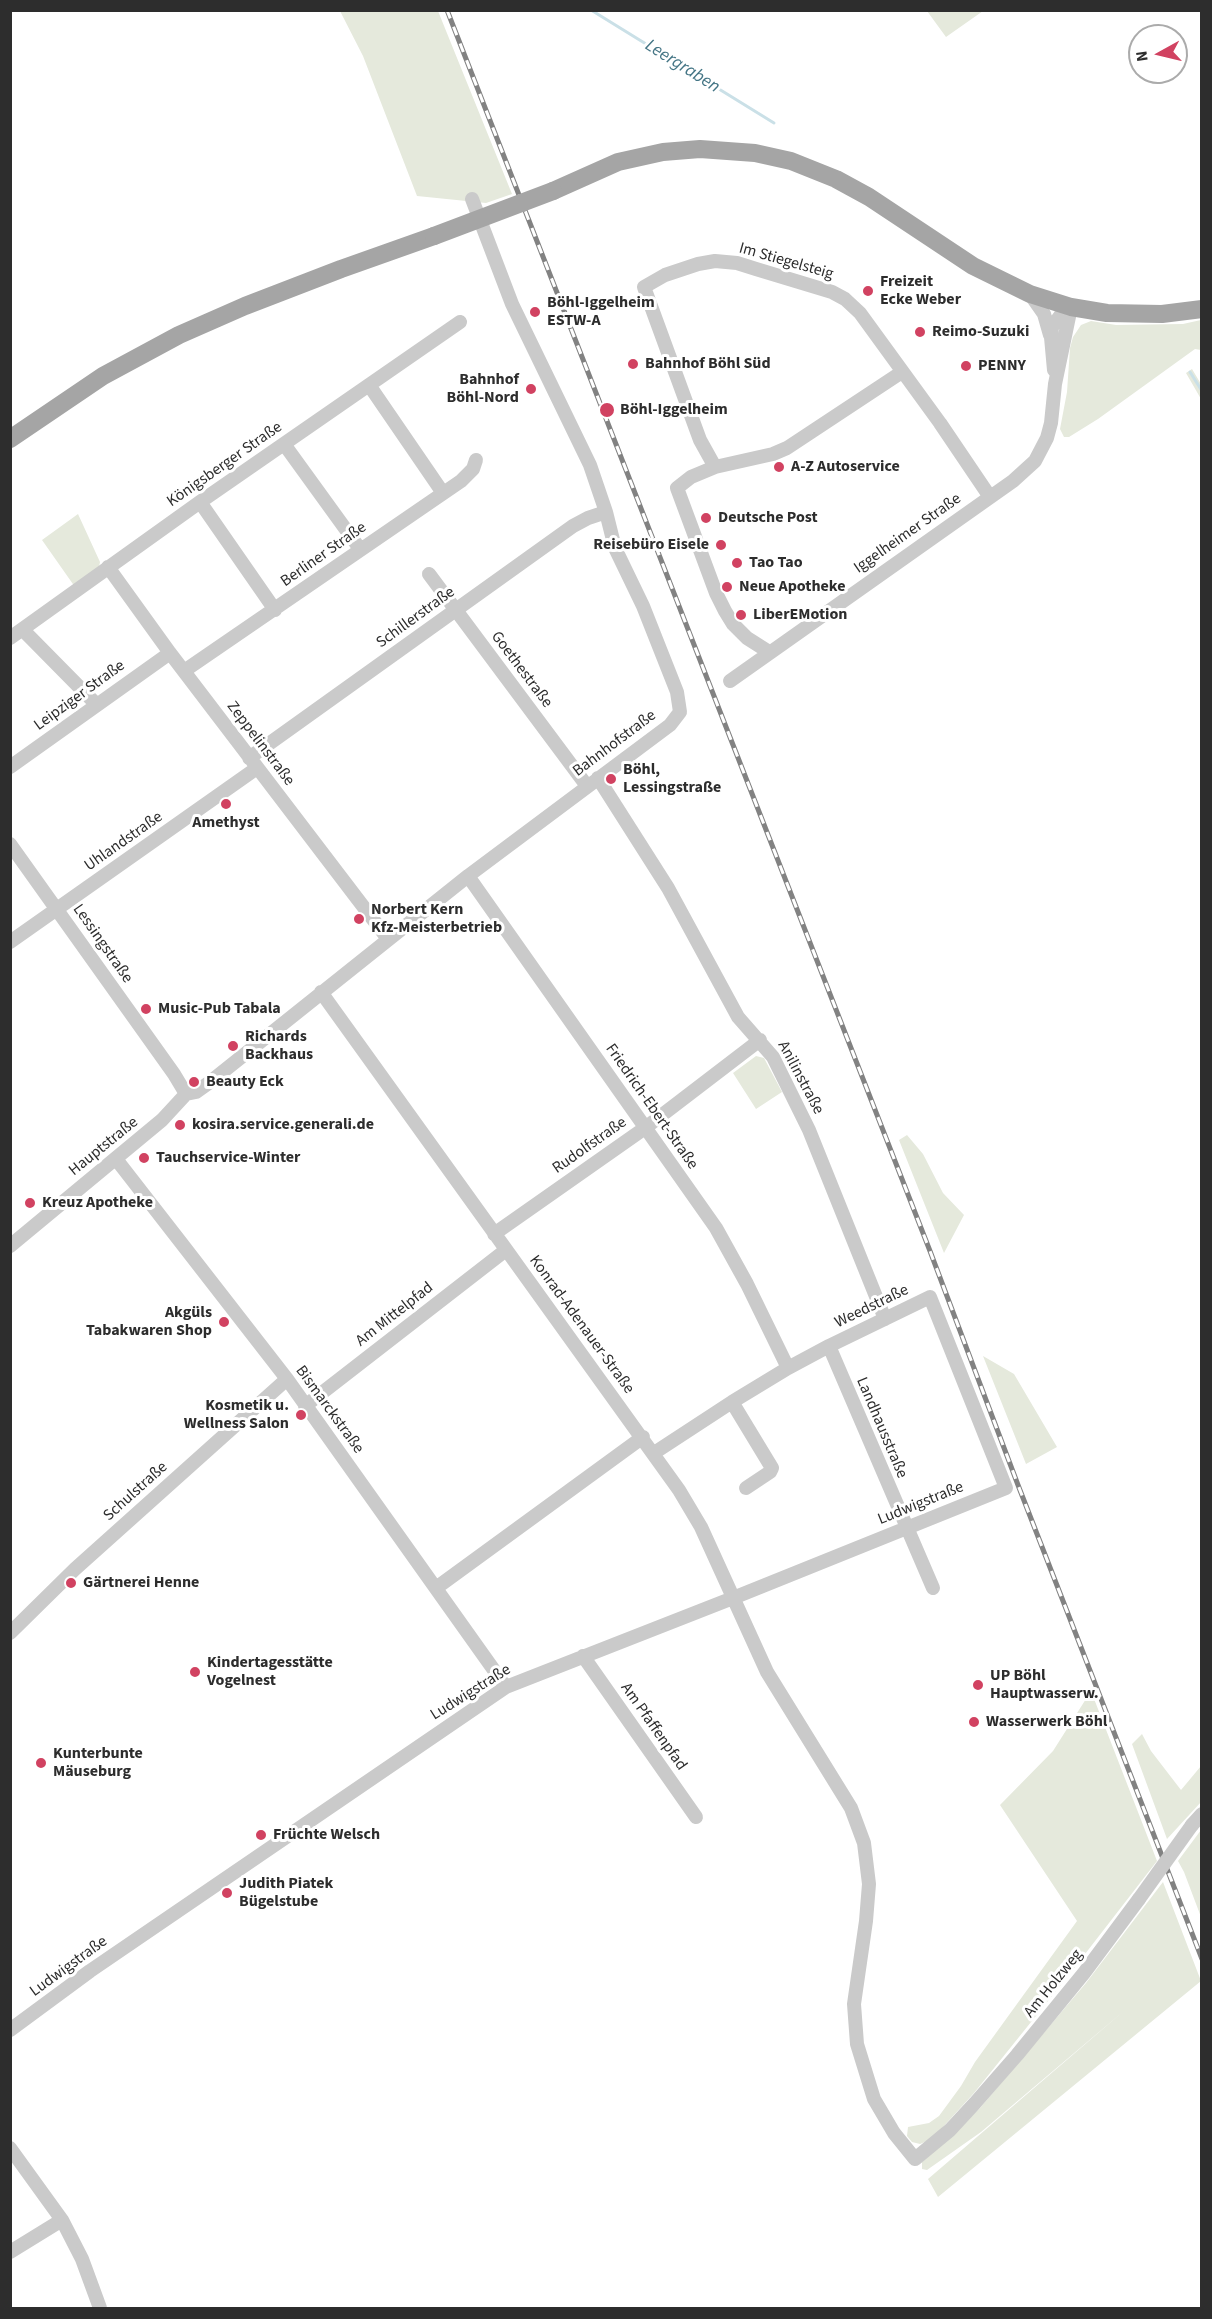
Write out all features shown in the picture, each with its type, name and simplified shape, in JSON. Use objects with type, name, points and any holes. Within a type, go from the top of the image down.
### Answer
[{"type":"main road","points":[[10,439],[103,376],[179,335],[245,306],[552,191],[618,162],[663,152],[722,149],[774,156],[806,166],[869,197],[973,266],[1030,294],[1071,307],[1135,315],[1202,309]]},
{"type":"street","name":"Bahnhofstraße","points":[[186,1094],[196,1092],[210,1082],[468,876],[670,724],[680,712],[677,692],[640,598],[615,548],[606,512],[579,439],[512,304],[472,199]]},
{"type":"street","name":"Im Stiegelsteig","points":[[716,467],[700,440],[644,287],[698,264],[725,261],[832,292],[845,299],[860,313],[940,423],[990,497]]},
{"type":"street","points":[[1030,294],[1044,314],[1051,337],[1055,384]]},
{"type":"street","points":[[1051,337],[1057,318],[1071,307]]},
{"type":"street","points":[[1055,384],[1071,307]]},
{"type":"street","name":"Königsberger Straße","points":[[10,638],[200,502],[460,322]]},
{"type":"street","points":[[769,652],[747,638],[733,624],[725,611],[716,593],[677,488],[691,477],[716,467],[773,454],[787,448],[902,372]]},
{"type":"street","name":"Iggelheimer Straße","points":[[730,681],[1026,470],[1041,452],[1047,438],[1054,408],[1055,384]]},
{"type":"street","points":[[369,386],[443,493]]},
{"type":"street","points":[[284,444],[360,549]]},
{"type":"street","name":"Berliner Straße","points":[[184,671],[443,493],[469,474],[476,460]]},
{"type":"street","points":[[200,502],[275,610]]},
{"type":"street","name":"Schillerstraße","points":[[253,763],[455,611],[573,526],[606,512]]},
{"type":"street","name":"Zeppelinstraße","points":[[108,567],[170,653],[388,939]]},
{"type":"street","name":"Goethestraße","points":[[429,573],[455,611],[592,782]]},
{"type":"street","points":[[23,630],[96,704]]},
{"type":"street","name":"Leipziger Straße","points":[[10,767],[170,653]]},
{"type":"street","name":"Uhlandstraße","points":[[10,942],[253,763]]},
{"type":"street","name":"Anilinstraße","points":[[592,782],[668,888],[738,1017],[773,1057],[809,1130],[885,1319]]},
{"type":"street","name":"Lessingstraße","points":[[10,844],[186,1094]]},
{"type":"street","name":"Friedrich-Ebert-Straße","points":[[468,876],[716,1228],[747,1284],[788,1368]]},
{"type":"street","name":"Konrad-Adenauer-Straße","points":[[321,992],[643,1437],[701,1527],[756,1652],[840,1788],[864,1843],[868,1902],[854,2004],[857,2044],[874,2099],[894,2133],[915,2160]]},
{"type":"street","name":"Rudolfstraße","points":[[494,1234],[645,1128],[760,1040]]},
{"type":"street","name":"Hauptstraße","points":[[10,1245],[162,1120],[186,1094]]},
{"type":"street","name":"Bismarckstraße","points":[[116,1159],[287,1379],[506,1687]]},
{"type":"street","name":"Am Mittelpfad","points":[[304,1406],[506,1250]]},
{"type":"street","name":"Weedstraße","points":[[654,1454],[788,1368],[930,1297],[1006,1488]]},
{"type":"street","name":"Landhausstraße","points":[[829,1346],[933,1588]]},
{"type":"street","name":"Schulstraße","points":[[10,1633],[75,1569],[287,1379]]},
{"type":"street","points":[[732,1402],[772,1468],[770,1472],[746,1488]]},
{"type":"street","points":[[436,1588],[643,1437]]},
{"type":"street","name":"Ludwigstraße","points":[[10,2030],[90,1971],[506,1687],[1006,1488]]},
{"type":"street","name":"Am Pfaffenpfad","points":[[583,1656],[696,1817]]},
{"type":"street","name":"Am Holzweg","points":[[915,2160],[975,2103],[1017,2055],[1084,1973],[1197,1820]]},
{"type":"street","points":[[10,2148],[62,2220],[82,2259],[100,2308]]},
{"type":"street","points":[[10,2252],[62,2220]]},
{"type":"shaded area","points":[[340,11],[438,11],[512,194],[486,203],[417,196],[363,56]]},
{"type":"shaded area","points":[[927,11],[983,11],[946,37]]},
{"type":"shaded area","points":[[1201,320],[1201,350],[1195,349],[1098,419],[1069,437],[1064,437],[1060,429],[1067,392],[1070,348],[1073,337],[1081,325],[1091,321],[1116,325],[1183,324]]},
{"type":"shaded area","points":[[1192,369],[1201,384],[1201,399],[1186,373]]},
{"type":"shaded area","points":[[78,514],[100,562],[98,571],[75,587],[42,540]]},
{"type":"shaded area","points":[[756,1056],[764,1058],[782,1092],[756,1109],[733,1073]]},
{"type":"shaded area","points":[[907,1135],[923,1154],[943,1193],[964,1215],[944,1253],[899,1140]]},
{"type":"shaded area","points":[[983,1356],[1014,1374],[1057,1447],[1026,1464]]},
{"type":"shaded area","points":[[1091,1691],[1157,1861],[974,2093],[932,2139],[920,2144],[912,2142],[907,2136],[908,2127],[929,2123],[939,2116],[975,2062],[1077,1921],[1000,1805],[1053,1751]]},
{"type":"shaded area","points":[[1142,1734],[1151,1751],[1181,1790],[1201,1766],[1201,1802],[1167,1839],[1132,1744]]},
{"type":"shaded area","points":[[1201,1830],[1201,1917],[1178,1861]]},
{"type":"shaded area","points":[[1163,1882],[1201,1981],[938,2197],[928,2179],[1125,2010],[981,2132],[927,2170],[922,2169],[922,2162],[980,2108],[1086,1983]]},
{"type":"waterway","name":"Leergraben","points":[[591,10],[774,123]]},
{"type":"waterway","points":[[1190,372],[1202,391]]},
{"type":"railway","points":[[447,10],[930,1251],[1202,1959]]},
{"type":"place","name":"Freizeit Ecke Weber","points":[[868,291]]},
{"type":"place","name":"Böhl-Iggelheim ESTW-A","points":[[535,312]]},
{"type":"place","name":"Reimo-Suzuki","points":[[920,332]]},
{"type":"place","name":"Bahnhof Böhl Süd","points":[[633,364]]},
{"type":"place","name":"PENNY","points":[[966,366]]},
{"type":"place","name":"Bahnhof Böhl-Nord","points":[[531,389]]},
{"type":"place","name":"Böhl-Iggelheim","points":[[607,410]]},
{"type":"place","name":"A-Z Autoservice","points":[[779,467]]},
{"type":"place","name":"Deutsche Post","points":[[706,518]]},
{"type":"place","name":"Reisebüro Eisele","points":[[721,545]]},
{"type":"place","name":"Tao Tao","points":[[737,563]]},
{"type":"place","name":"Neue Apotheke","points":[[727,587]]},
{"type":"place","name":"LiberEMotion","points":[[741,615]]},
{"type":"place","name":"Böhl, Lessingstraße","points":[[611,779]]},
{"type":"place","name":"Amethyst","points":[[226,804]]},
{"type":"place","name":"Norbert Kern Kfz-Meisterbetrieb","points":[[359,919]]},
{"type":"place","name":"Music-Pub Tabala","points":[[146,1009]]},
{"type":"place","name":"Richards Backhaus","points":[[233,1046]]},
{"type":"place","name":"Beauty Eck","points":[[194,1082]]},
{"type":"place","name":"kosira.service.generali.de","points":[[180,1125]]},
{"type":"place","name":"Tauchservice-Winter","points":[[144,1158]]},
{"type":"place","name":"Kreuz Apotheke","points":[[30,1203]]},
{"type":"place","name":"Akgüls Tabakwaren Shop","points":[[224,1322]]},
{"type":"place","name":"Kosmetik u. Wellness Salon","points":[[301,1415]]},
{"type":"place","name":"Gärtnerei Henne","points":[[71,1583]]},
{"type":"place","name":"Kindertagesstätte Vogelnest","points":[[195,1672]]},
{"type":"place","name":"UP Böhl Hauptwasserw.","points":[[978,1685]]},
{"type":"place","name":"Wasserwerk Böhl","points":[[974,1722]]},
{"type":"place","name":"Kunterbunte Mäuseburg","points":[[41,1763]]},
{"type":"place","name":"Früchte Welsch","points":[[261,1835]]},
{"type":"place","name":"Judith Piatek Bügelstube","points":[[227,1893]]}]
